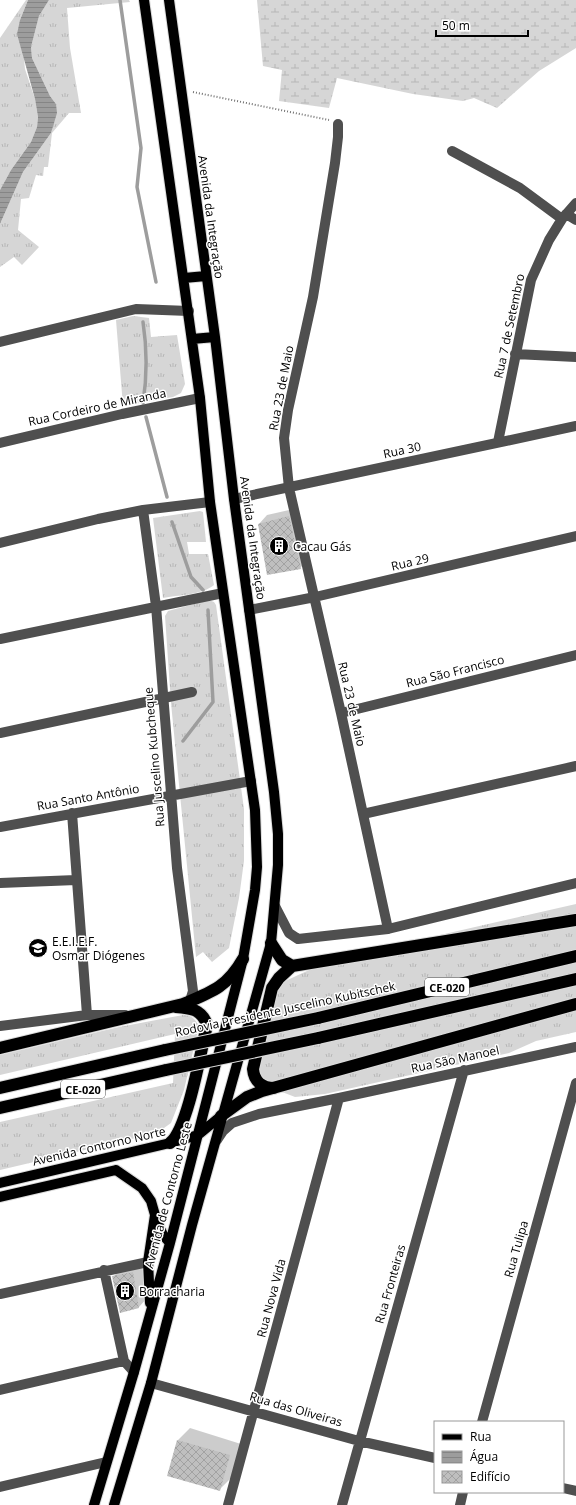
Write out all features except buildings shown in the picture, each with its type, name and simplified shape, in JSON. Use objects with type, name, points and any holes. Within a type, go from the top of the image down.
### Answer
[{"type":"highway","points":[[274,1088],[259,1083],[254,1077],[253,1069],[272,988],[278,978],[292,966],[576,920]]},
{"type":"highway","points":[[270,944],[282,960],[292,966]]},
{"type":"highway","name":"Rodovia Presidente Juscelino Kubitschek","points":[[0,1088],[165,1050],[318,1018],[576,956]]},
{"type":"highway","points":[[0,1048],[172,1007],[190,1001],[216,989],[226,982],[234,975],[243,959]]},
{"type":"highway","name":"CE-020","points":[[0,1108],[576,979]]},
{"type":"highway","points":[[221,1116],[247,1097],[274,1088],[576,1004]]},
{"type":"highway","points":[[170,1143],[179,1133],[207,1025],[201,1013],[190,1008],[172,1007]]},
{"type":"main road","points":[[144,0],[189,311],[200,398],[210,502],[255,810],[256,867],[250,925],[243,959]]},
{"type":"main road","name":"Avenida da Integração","points":[[169,0],[215,338],[234,499],[274,792],[278,834],[275,906],[270,944],[234,1077],[221,1116]]},
{"type":"main road","points":[[184,278],[206,276]]},
{"type":"main road","points":[[192,339],[215,338]]},
{"type":"main road","name":"Avenida de Contorno Leste","points":[[94,1505],[134,1372],[170,1243],[243,959]]},
{"type":"main road","points":[[114,1505],[151,1383],[221,1116]]},
{"type":"main road","name":"Avenida Contorno Norte","points":[[0,1183],[198,1135],[221,1116]]},
{"type":"main road","points":[[112,1157],[116,1170],[142,1188],[150,1201],[163,1235],[170,1243]]},
{"type":"main road","points":[[0,1197],[116,1170]]},
{"type":"main road","points":[[150,1311],[148,1262],[152,1244],[155,1215]]},
{"type":"main road","points":[[152,1244],[156,1240],[170,1243]]},
{"type":"street","name":"Rua 23 de Maio","points":[[338,124],[335,163],[313,297],[288,410],[284,438],[289,488],[364,814],[388,929]]},
{"type":"street","points":[[452,151],[520,188],[564,216],[576,220]]},
{"type":"street","name":"Rua 7 de Setembro","points":[[498,442],[531,280],[549,240],[564,216],[576,204]]},
{"type":"street","points":[[0,342],[136,309],[189,311]]},
{"type":"street","points":[[515,354],[576,357]]},
{"type":"street","name":"Rua Cordeiro de Miranda","points":[[0,443],[122,414],[200,398]]},
{"type":"street","name":"Rua 30","points":[[234,499],[576,426]]},
{"type":"street","points":[[0,543],[98,519],[143,510],[210,502]]},
{"type":"street","name":"Rua Juscelino Kubcheque","points":[[143,510],[156,606],[170,796],[177,868],[193,991],[190,1001]]},
{"type":"street","name":"Rua 29","points":[[249,610],[315,597],[576,536]]},
{"type":"street","points":[[0,639],[223,593]]},
{"type":"street","name":"Rua São Francisco","points":[[341,713],[576,655]]},
{"type":"street","points":[[0,733],[192,692]]},
{"type":"street","points":[[364,814],[576,766]]},
{"type":"street","name":"Rua Santo Antônio","points":[[0,827],[251,781]]},
{"type":"street","points":[[72,813],[87,1015]]},
{"type":"street","points":[[0,883],[76,880]]},
{"type":"street","points":[[275,906],[289,933],[298,939],[388,929],[576,883]]},
{"type":"street","points":[[0,1026],[87,1015],[137,1015]]},
{"type":"street","name":"Rua São Manoel","points":[[214,1145],[222,1131],[232,1123],[245,1117],[576,1047]]},
{"type":"street","name":"Rua Fronteiras","points":[[342,1505],[464,1070]]},
{"type":"street","name":"Rua Tulipa","points":[[482,1421],[576,1084]]},
{"type":"street","name":"Rua Nova Vida","points":[[228,1505],[339,1098]]},
{"type":"street","points":[[0,1294],[104,1270],[148,1262]]},
{"type":"street","points":[[104,1270],[124,1361],[134,1372]]},
{"type":"street","points":[[0,1390],[124,1361]]},
{"type":"street","name":"Rua das Oliveiras","points":[[151,1383],[254,1410],[359,1441],[434,1458]]},
{"type":"street","points":[[0,1487],[106,1462]]},
{"type":"street","points":[[564,1488],[576,1491]]},
{"type":"street","points":[[460,1505],[463,1493]]},
{"type":"path","points":[[181,90],[329,120],[338,124]]},
{"type":"green space","points":[[26,0],[28,0],[20,20],[25,69],[35,99],[38,117],[37,127],[31,142],[11,170],[0,190],[0,38]]},
{"type":"green space","points":[[49,0],[129,0],[130,2],[67,8],[70,48],[81,113],[69,113],[52,133],[48,167],[44,167],[43,176],[36,175],[29,198],[21,199],[18,230],[39,247],[22,265],[14,257],[0,267],[0,224],[23,172],[51,133],[56,104],[50,96],[32,58],[31,47],[39,16]]},
{"type":"green space","points":[[257,0],[576,0],[576,48],[539,71],[497,108],[474,98],[463,101],[413,94],[337,78],[329,108],[279,101],[282,70],[263,66]]},
{"type":"green space","points":[[133,316],[149,318],[151,337],[177,335],[185,384],[181,393],[173,397],[123,406],[116,320]]},
{"type":"green space","points":[[200,511],[203,512],[206,542],[187,542],[189,554],[208,554],[214,585],[197,593],[163,598],[153,518]]},
{"type":"green space","points":[[209,600],[214,602],[216,605],[244,809],[244,861],[239,898],[229,948],[212,962],[203,952],[196,957],[171,703],[165,616],[168,611]]},
{"type":"green space","points":[[576,904],[576,1032],[536,1041],[509,1053],[325,1094],[295,1097],[259,1083],[255,1069],[273,993],[283,982],[331,960]]},
{"type":"green space","points":[[183,1015],[193,1018],[199,1026],[184,1090],[171,1123],[157,1133],[0,1170],[0,1122],[173,1083],[175,1034],[0,1075],[0,1055],[119,1027]]},
{"type":"water","points":[[28,0],[49,0],[39,16],[31,47],[32,58],[50,96],[56,104],[57,113],[51,133],[23,172],[0,224],[0,190],[11,170],[31,142],[37,127],[38,117],[35,99],[17,34],[20,20]]},
{"type":"waterway","points":[[120,0],[141,148],[137,187],[156,282]]},
{"type":"waterway","points":[[143,322],[146,362],[143,403]]},
{"type":"waterway","points":[[146,417],[167,497]]},
{"type":"waterway","points":[[172,522],[191,577],[203,590]]},
{"type":"waterway","points":[[183,741],[213,702],[208,610]]},
{"type":"place","name":"Cacau Gás","points":[[279,546]]},
{"type":"place","name":"E.E.I.E.F. Osmar Diógenes","points":[[38,948]]},
{"type":"place","name":"Borracharia","points":[[125,1291]]}]
